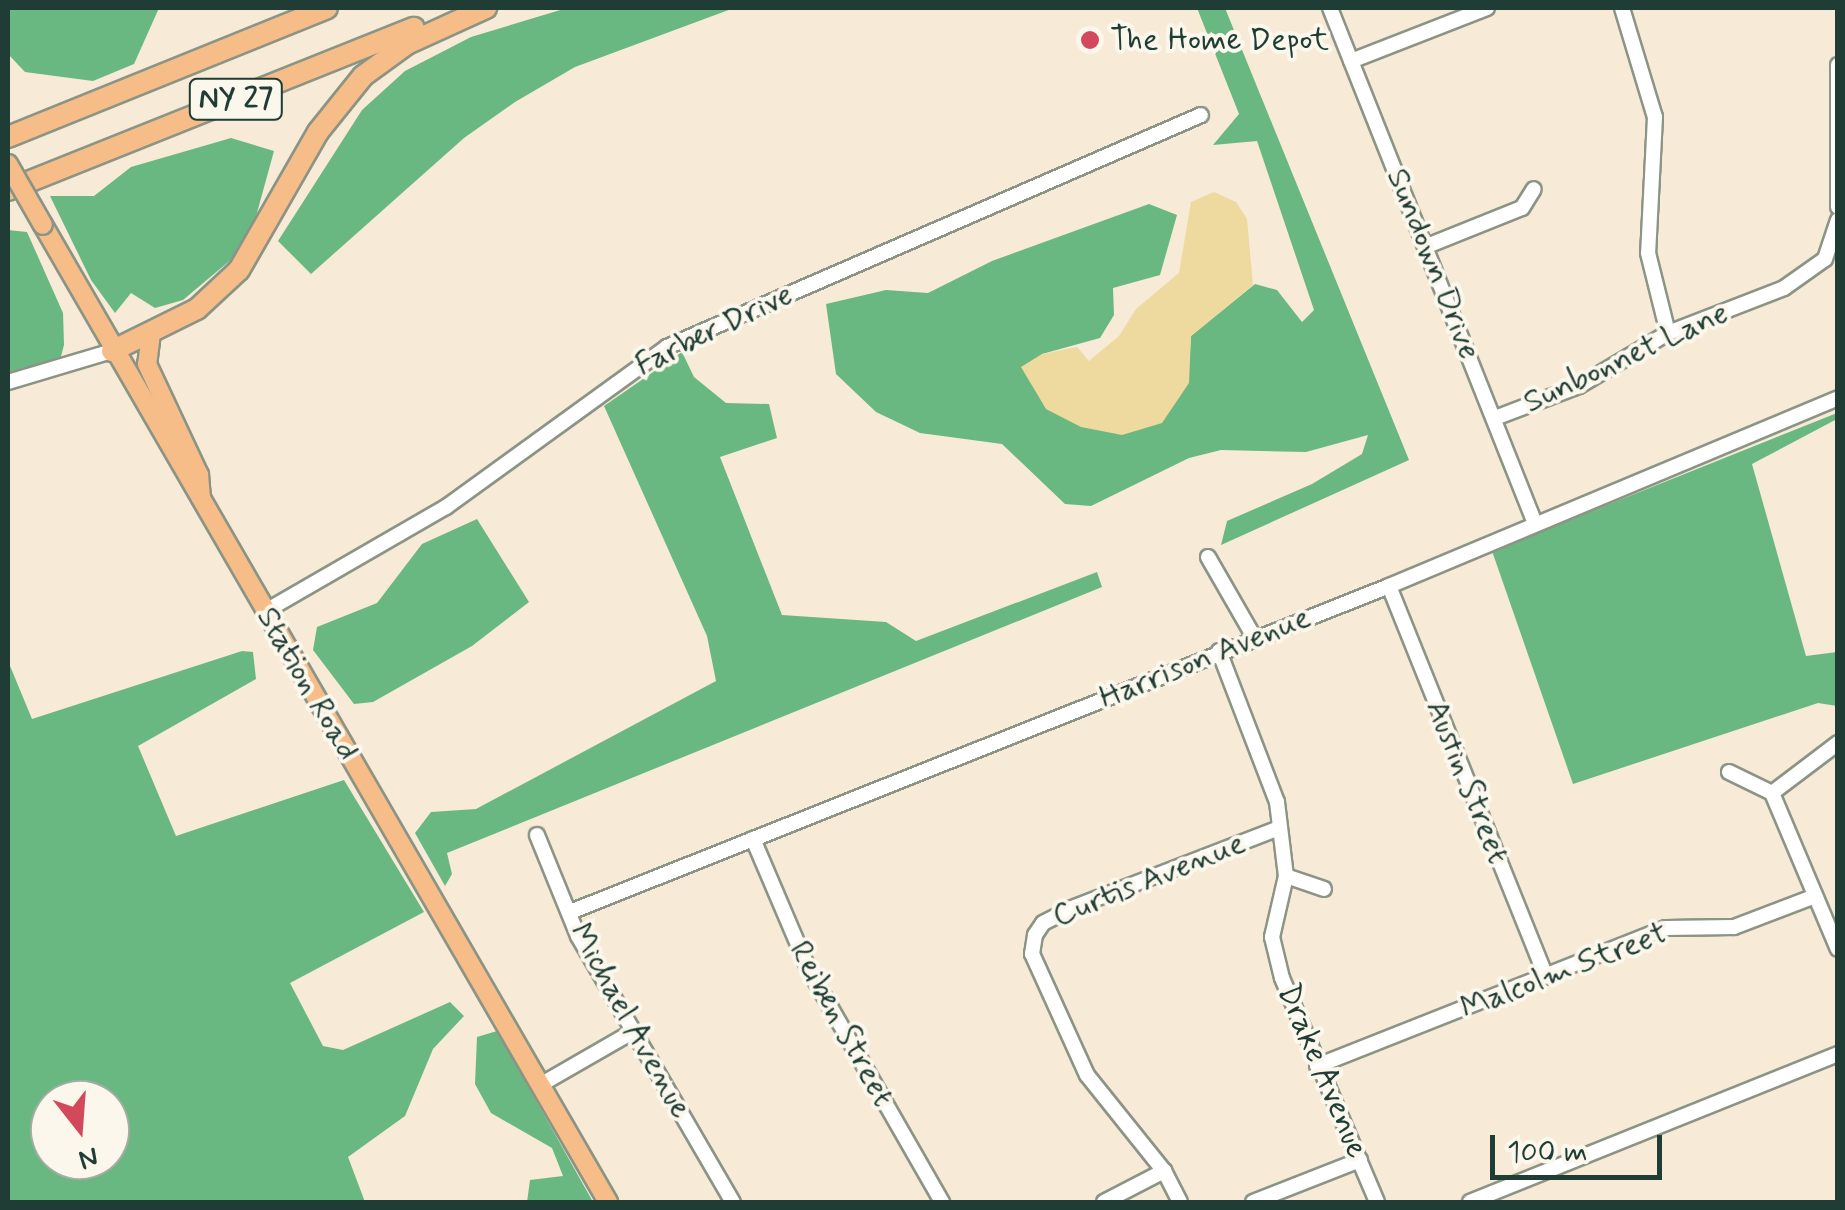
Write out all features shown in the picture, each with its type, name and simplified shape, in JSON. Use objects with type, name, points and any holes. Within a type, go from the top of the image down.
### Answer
[{"type":"highway","name":"NY 27","points":[[8,137],[327,8]]},
{"type":"highway","name":"NY 27","points":[[8,190],[465,8]]},
{"type":"highway","points":[[112,351],[213,298],[239,270],[318,132],[363,76],[407,44],[486,8]]},
{"type":"main road","name":"Station Road","points":[[8,164],[112,351],[608,1202]]},
{"type":"main road","points":[[151,333],[147,364],[199,476],[201,503]]},
{"type":"street","name":"Sundown Drive","points":[[1330,8],[1534,522]]},
{"type":"street","points":[[1351,62],[1487,8]]},
{"type":"street","points":[[1622,8],[1655,117],[1648,253],[1668,333]]},
{"type":"street","points":[[1838,65],[1838,207]]},
{"type":"street","name":"Farber Drive","points":[[264,612],[446,507],[667,348],[1201,115]]},
{"type":"street","points":[[1427,246],[1522,208],[1534,189]]},
{"type":"street","name":"Sunbonnet Lane","points":[[1494,418],[1592,380],[1668,333],[1810,273],[1825,259],[1838,220]]},
{"type":"street","points":[[8,382],[112,351]]},
{"type":"street","name":"Harrison Avenue","points":[[570,912],[1389,586],[1534,522],[1838,398]]},
{"type":"street","points":[[1208,557],[1254,637]]},
{"type":"street","name":"Austin Street","points":[[1389,586],[1546,977]]},
{"type":"street","name":"Drake Avenue","points":[[1219,652],[1277,802],[1286,876],[1272,937],[1317,1066],[1377,1202]]},
{"type":"street","points":[[1772,793],[1838,743]]},
{"type":"street","points":[[1728,772],[1772,793],[1838,949]]},
{"type":"street","name":"Curtis Avenue","points":[[1180,1202],[1164,1170],[1087,1074],[1032,954],[1035,935],[1043,923],[1072,908],[1279,828]]},
{"type":"street","name":"Michael Avenue","points":[[537,835],[570,912],[733,1202]]},
{"type":"street","name":"Reiben Street","points":[[753,839],[808,968],[942,1202]]},
{"type":"street","points":[[1286,876],[1324,889]]},
{"type":"street","name":"Malcolm Street","points":[[1317,1066],[1666,928],[1734,927],[1815,896]]},
{"type":"street","points":[[540,1085],[634,1031]]},
{"type":"street","points":[[1470,1202],[1838,1054]]},
{"type":"street","points":[[1253,1202],[1360,1160]]},
{"type":"street","points":[[1104,1202],[1164,1170]]},
{"type":"green space","points":[[8,8],[159,8],[134,64],[93,81],[25,72],[8,54]]},
{"type":"green space","points":[[567,8],[734,8],[575,67],[515,102],[464,138],[311,274],[278,241],[362,110],[405,71],[471,37]]},
{"type":"green space","points":[[1197,8],[1225,8],[1409,460],[1221,545],[1227,521],[1312,484],[1362,454],[1368,435],[1306,452],[1221,450],[1189,458],[1091,506],[1065,504],[1002,444],[920,433],[876,412],[836,374],[826,304],[886,290],[928,293],[992,261],[1149,204],[1177,215],[1160,275],[1113,288],[1114,315],[1100,338],[1042,354],[1188,383],[1191,336],[1255,284],[1277,290],[1302,322],[1314,310],[1257,141],[1213,145],[1239,114]]},
{"type":"green space","points":[[231,138],[274,151],[252,231],[233,258],[183,300],[155,308],[131,293],[115,313],[91,280],[50,196],[94,196],[131,167]]},
{"type":"green space","points":[[8,230],[27,232],[63,313],[64,345],[60,360],[8,372]]},
{"type":"green space","points":[[682,352],[694,377],[726,403],[769,404],[777,438],[720,457],[782,615],[886,622],[916,641],[1097,572],[1102,587],[447,853],[452,874],[445,886],[415,833],[431,812],[476,809],[716,681],[707,636],[604,406]]},
{"type":"green space","points":[[1837,413],[1837,419],[1752,464],[1806,656],[1837,652],[1837,706],[1818,703],[1573,784],[1492,551]]},
{"type":"green space","points":[[477,519],[529,602],[472,646],[373,702],[354,704],[313,650],[317,627],[377,603],[422,544]]},
{"type":"green space","points":[[242,651],[253,652],[256,679],[138,746],[176,836],[344,780],[424,912],[290,983],[323,1046],[343,1050],[450,1002],[464,1016],[433,1049],[405,1116],[348,1157],[365,1202],[8,1202],[8,661],[32,719]]},
{"type":"green space","points":[[497,1031],[593,1202],[527,1202],[530,1180],[563,1176],[552,1148],[491,1113],[475,1084],[477,1037]]},
{"type":"sand","points":[[1214,192],[1236,202],[1247,219],[1253,285],[1191,336],[1189,383],[1162,423],[1122,435],[1081,427],[1046,409],[1021,367],[1042,354],[1077,347],[1089,361],[1119,336],[1136,309],[1179,273],[1191,202]]},
{"type":"place","name":"The Home Depot","points":[[1090,40]]}]
